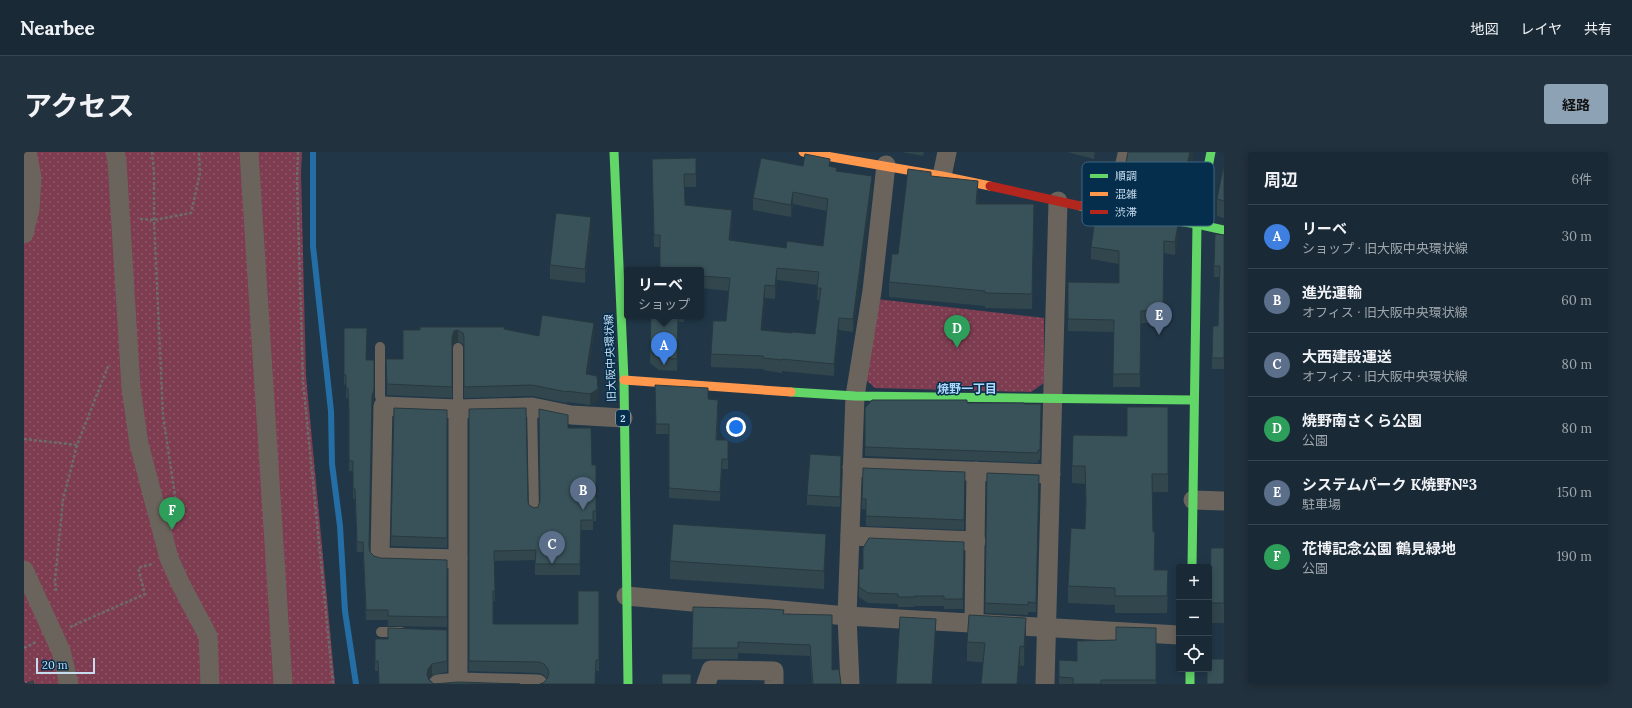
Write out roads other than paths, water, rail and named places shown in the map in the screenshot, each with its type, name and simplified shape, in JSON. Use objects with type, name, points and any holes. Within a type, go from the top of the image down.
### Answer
[{"type":"street","points":[[24,234],[30,209],[32,177],[27,152]]},
{"type":"street","points":[[115,152],[121,218],[126,319],[134,414],[139,444],[169,558],[181,586],[208,636],[210,684]]},
{"type":"street","points":[[249,152],[283,684]]},
{"type":"street","name":"旧大阪中央環状線","points":[[614,152],[624,380],[623,418],[628,684]]},
{"type":"street","points":[[803,152],[942,176],[1082,206]]},
{"type":"street","points":[[942,176],[947,152]]},
{"type":"street","points":[[1209,162],[1211,152]]},
{"type":"street","points":[[850,684],[847,616],[855,396],[872,291],[886,166]]},
{"type":"street","points":[[1045,684],[1058,201]]},
{"type":"street","points":[[1192,564],[1197,226]]},
{"type":"street","points":[[1206,226],[1224,230]]},
{"type":"street","points":[[624,380],[855,396],[1194,400]]},
{"type":"street","points":[[458,559],[380,557],[383,406],[458,409],[532,407],[571,415],[623,418]]},
{"type":"street","points":[[458,409],[458,559],[454,634],[458,682]]},
{"type":"street","points":[[852,467],[1051,474]]},
{"type":"street","points":[[974,623],[976,471]]},
{"type":"street","points":[[1194,500],[1224,501]]},
{"type":"street","points":[[850,536],[976,541]]},
{"type":"street","points":[[24,570],[61,651],[69,684]]},
{"type":"street","points":[[626,596],[847,616],[1176,635]]},
{"type":"street","points":[[706,684],[711,670],[774,671],[774,684]]},
{"type":"street","points":[[1190,672],[1190,684]]},
{"type":"street","points":[[438,684],[458,682],[538,684]]},
{"type":"lane","points":[[1121,162],[1123,152]]},
{"type":"lane","points":[[380,347],[380,396],[383,406]]},
{"type":"lane","points":[[458,348],[458,409]]},
{"type":"lane","points":[[532,407],[534,512]]},
{"type":"lane","points":[[381,632],[412,633]]},
{"type":"waterway","points":[[313,152],[313,246],[331,411],[332,464],[340,526],[345,611],[356,684]]},
{"type":"place","name":"システムパーク K焼野№3","points":[[1159,335]]},
{"type":"place","name":"焼野南さくら公園","points":[[957,348]]},
{"type":"place","name":"リーベ","points":[[664,365]]},
{"type":"place","name":"進光運輸","points":[[583,510]]},
{"type":"place","name":"花博記念公園 鶴見緑地","points":[[172,530]]},
{"type":"place","name":"大西建設運送","points":[[552,564]]},
{"type":"district","name":"焼野一丁目","points":[[967,388]]}]
